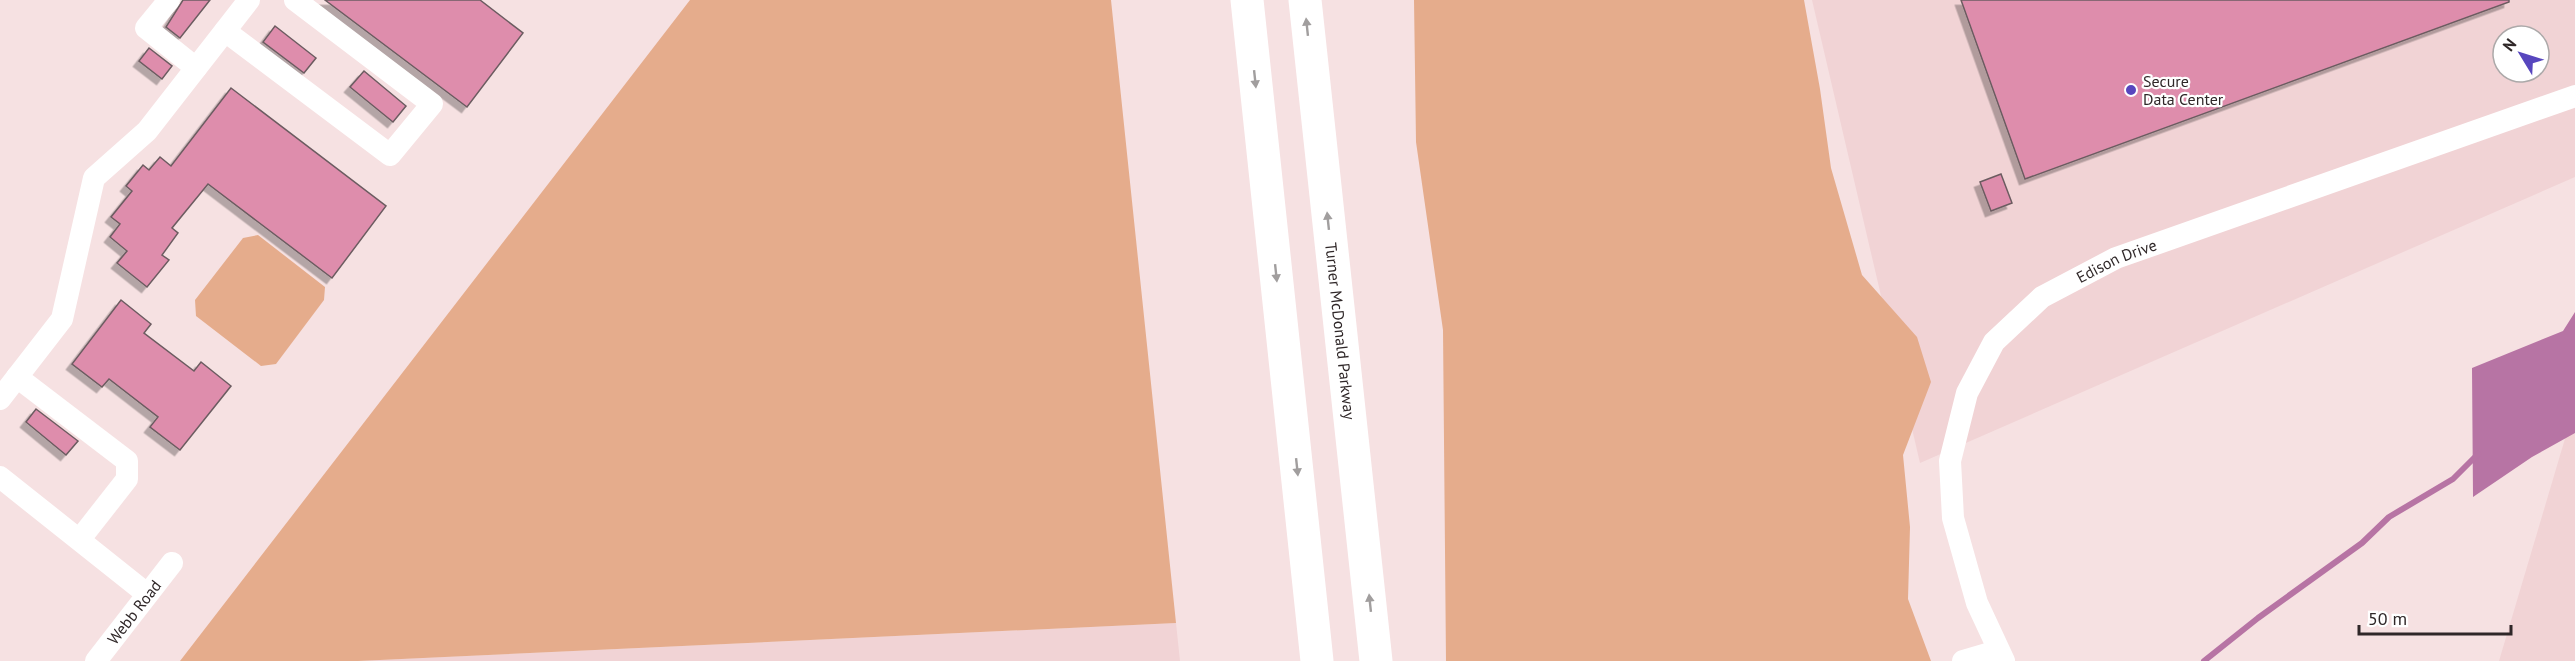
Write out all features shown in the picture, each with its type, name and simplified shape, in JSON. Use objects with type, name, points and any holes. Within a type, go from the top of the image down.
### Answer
[{"type":"highway","points":[[1246,0],[1317,661]]},
{"type":"highway","name":"Turner McDonald Parkway","points":[[1305,0],[1376,661]]},
{"type":"street","points":[[169,0],[146,28],[196,68]]},
{"type":"street","points":[[0,399],[62,319],[94,178],[147,131],[249,0]]},
{"type":"street","points":[[225,31],[390,155],[432,104],[295,0]]},
{"type":"street","name":"Edison Drive","points":[[2001,656],[1977,603],[1953,518],[1950,461],[1967,393],[1994,342],[2042,297],[2116,258],[2575,96]]},
{"type":"street","points":[[17,377],[127,461],[127,479],[80,539]]},
{"type":"street","points":[[0,477],[147,594]]},
{"type":"street","name":"Webb Road","points":[[96,661],[172,563]]},
{"type":"street","points":[[1963,661],[2001,656]]},
{"type":"shaded area","points":[[690,0],[1111,0],[1176,623],[358,661],[180,661]]},
{"type":"shaded area","points":[[1414,0],[1804,0],[1831,168],[1862,275],[1917,337],[1931,382],[1903,455],[1910,527],[1908,599],[1931,661],[1446,661],[1443,330],[1416,142]]},
{"type":"shaded area","points":[[1812,0],[2575,0],[2575,177],[1920,463]]},
{"type":"shaded area","points":[[258,235],[325,287],[324,300],[276,364],[261,366],[196,316],[195,300],[243,238]]},
{"type":"shaded area","points":[[2575,312],[2575,433],[2532,457],[2473,497],[2472,368],[2563,331]]},
{"type":"shaded area","points":[[2575,405],[2575,661],[2499,661]]},
{"type":"shaded area","points":[[1176,623],[1180,661],[358,661]]},
{"type":"building","points":[[183,0],[210,0],[180,38],[166,27]]},
{"type":"building","points":[[325,0],[480,0],[523,33],[467,107]]},
{"type":"building","name":"Secure Data Center","points":[[1961,0],[2509,0],[2509,2],[2025,179]]},
{"type":"building","points":[[275,26],[316,58],[304,73],[263,42]]},
{"type":"building","points":[[149,48],[172,66],[162,79],[139,61]]},
{"type":"building","points":[[364,71],[406,106],[393,122],[350,87]]},
{"type":"building","points":[[231,88],[386,206],[332,278],[208,184],[172,228],[178,233],[162,255],[169,260],[147,287],[117,263],[127,251],[110,237],[120,224],[111,217],[132,191],[126,186],[143,165],[149,170],[160,157],[171,166]]},
{"type":"building","points":[[2001,174],[2012,203],[1991,211],[1980,182]]},
{"type":"building","points":[[121,300],[151,324],[144,333],[194,371],[201,362],[231,386],[180,450],[150,427],[158,417],[109,379],[102,387],[72,364]]},
{"type":"building","points":[[36,409],[78,441],[66,455],[26,422]]},
{"type":"waterway","points":[[2204,661],[2258,618],[2362,543],[2389,517],[2453,479],[2478,454]]},
{"type":"place","name":"Secure Data Center","points":[[2131,90]]}]
